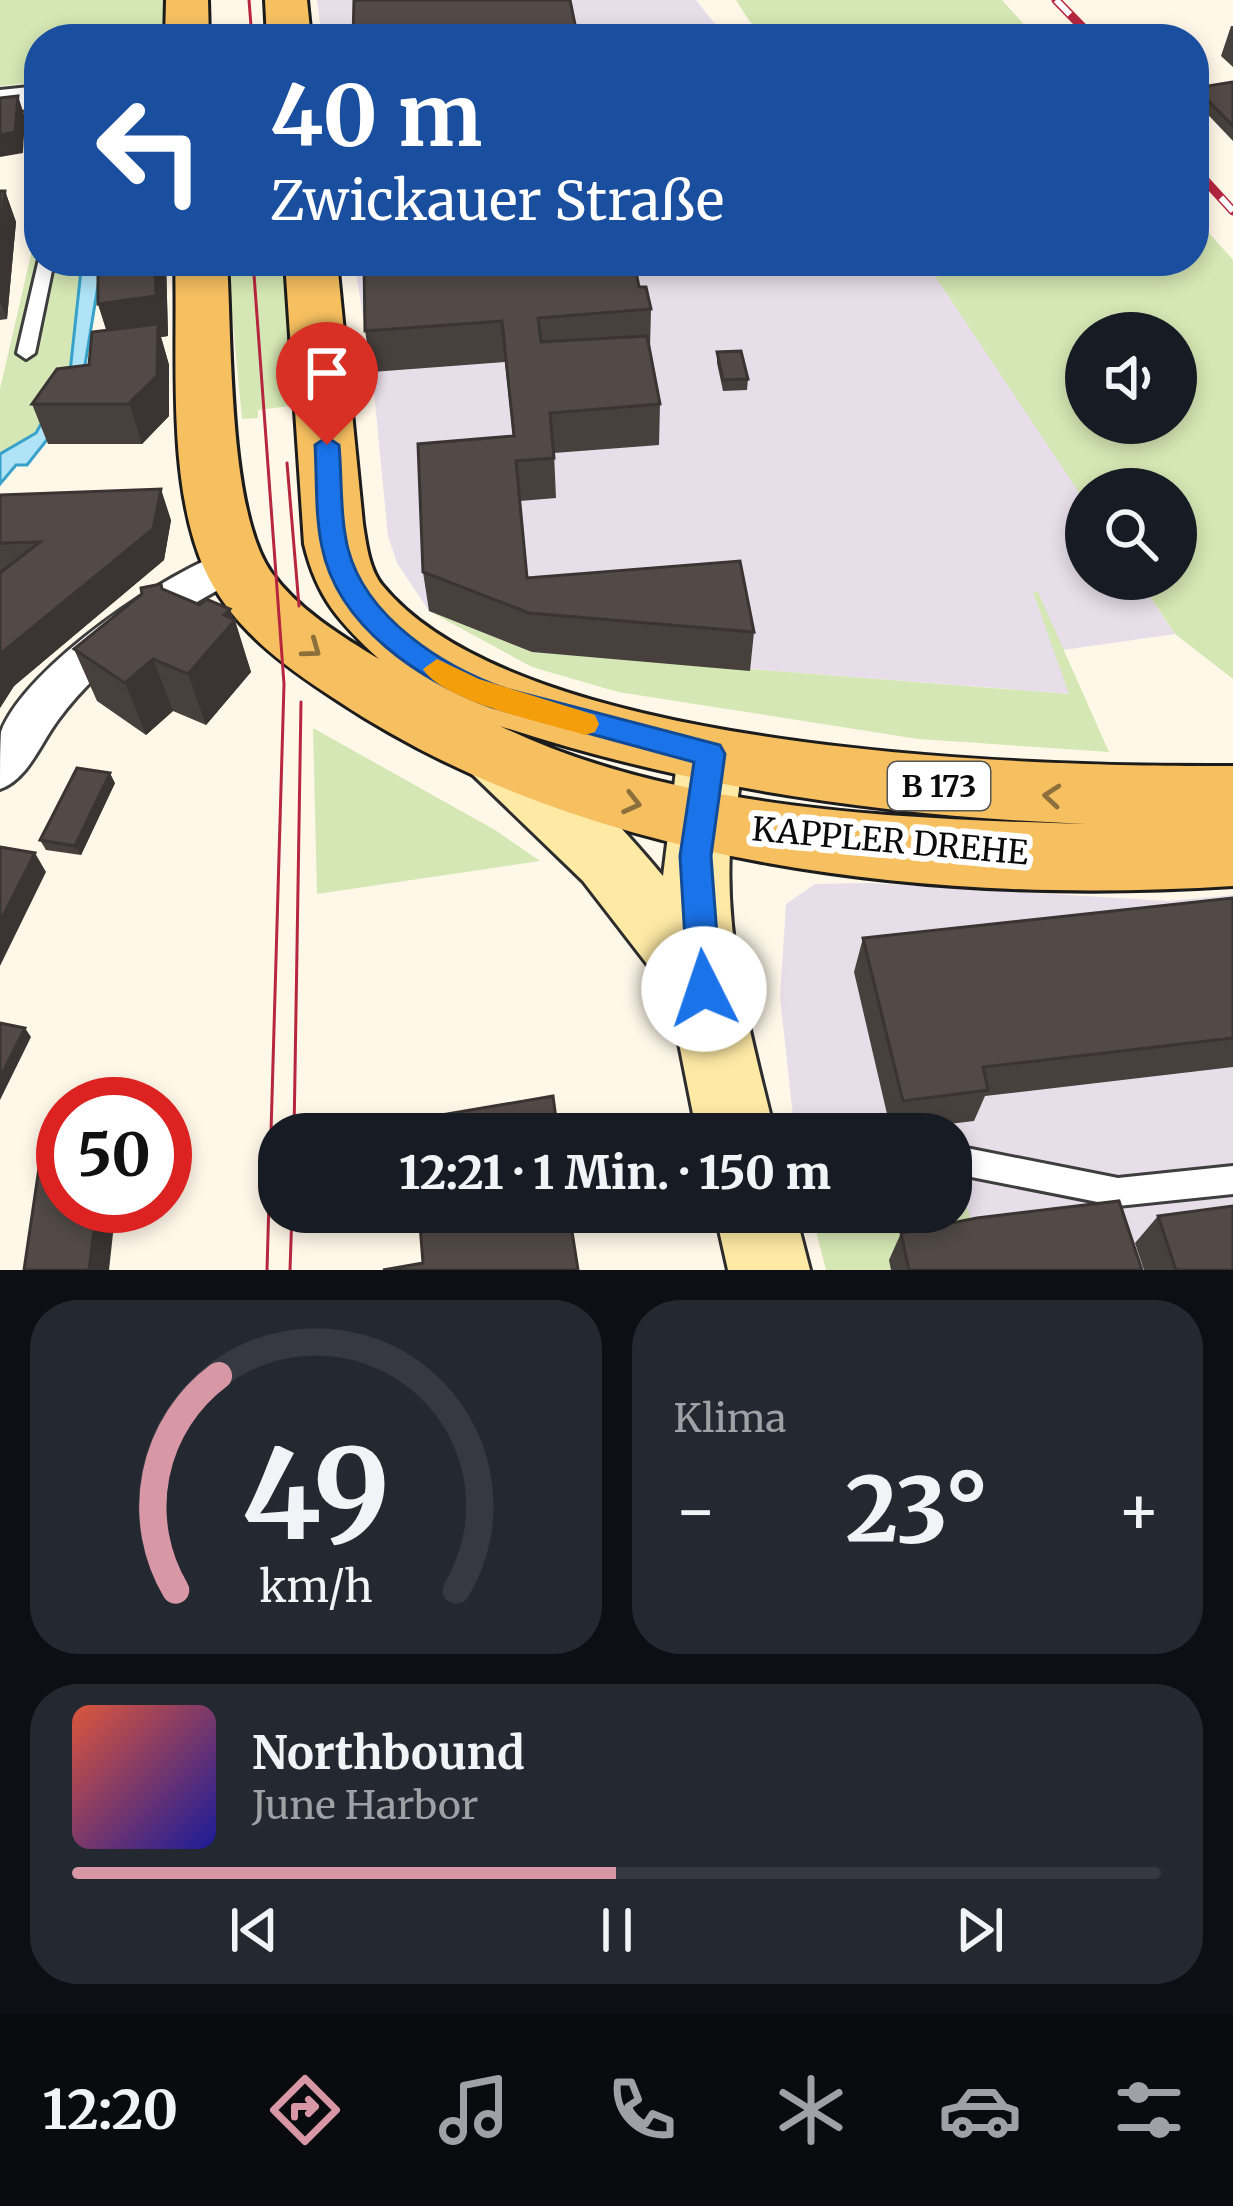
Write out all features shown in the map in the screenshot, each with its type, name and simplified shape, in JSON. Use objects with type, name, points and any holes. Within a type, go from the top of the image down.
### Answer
[{"type":"main road","name":"B 173","points":[[202,276],[214,464],[220,516],[233,564],[283,627],[330,662],[391,704],[488,749]]},
{"type":"main road","name":"B 173","points":[[312,276],[331,525],[335,549],[356,598],[406,649],[470,687],[628,736],[705,787]]},
{"type":"main road","name":"KAPPLER DREHE","points":[[488,749],[576,786],[705,787],[780,837],[901,848],[1175,822],[1233,854]]},
{"type":"main road","points":[[488,749],[559,808],[637,889],[704,989]]},
{"type":"main road","points":[[705,787],[695,856],[704,989],[731,1113]]},
{"type":"main road","points":[[760,1233],[769,1270]]},
{"type":"street","points":[[0,770],[57,689],[93,656],[174,593],[233,564]]},
{"type":"lane","points":[[26,353],[43,276]]},
{"type":"lane","points":[[972,1163],[1118,1192],[1233,1180]]},
{"type":"shaded area","points":[[317,0],[696,0],[715,24],[320,24]]},
{"type":"shaded area","points":[[356,276],[935,276],[1065,470],[1065,600],[1152,600],[1175,634],[1056,651],[1071,694],[532,652],[429,611],[397,563],[388,536],[372,372]]},
{"type":"shaded area","points":[[870,883],[1168,901],[1233,895],[1233,1270],[831,1270],[908,1233],[972,1233],[972,1113],[793,1113],[780,997],[786,904],[815,884]]},
{"type":"green space","points":[[0,0],[167,0],[167,24],[24,24],[24,84],[0,86]]},
{"type":"green space","points":[[736,0],[1002,0],[1024,24],[753,24]]},
{"type":"green space","points":[[1209,233],[1233,260],[1233,679],[1175,634],[1152,600],[1197,600],[1197,468],[1065,471],[935,276],[1209,276]]},
{"type":"green space","points":[[26,276],[80,276],[70,372],[36,433],[0,454],[0,389]]},
{"type":"green space","points":[[228,276],[284,276],[291,345],[283,347],[290,406],[258,410],[258,418],[242,419]]},
{"type":"green space","points":[[1033,592],[1038,592],[1109,752],[918,739],[618,692],[532,667],[429,611],[532,652],[1069,694]]},
{"type":"green space","points":[[313,728],[495,830],[540,861],[317,894]]},
{"type":"green space","points":[[816,1233],[965,1233],[890,1260],[891,1270],[826,1270]]},
{"type":"water","points":[[80,276],[100,276],[82,383],[69,412],[27,465],[16,465],[0,484],[0,454],[36,433],[70,372]]},
{"type":"building","points":[[354,0],[570,0],[575,24],[353,24]]},
{"type":"building","points":[[1233,83],[1233,126],[1209,101],[1209,86]]},
{"type":"building","points":[[18,96],[15,132],[0,135],[0,98]]},
{"type":"building","points":[[0,191],[5,191],[0,237]]},
{"type":"building","points":[[98,276],[155,276],[156,296],[98,304]]},
{"type":"building","points":[[364,276],[637,276],[639,287],[646,287],[651,309],[538,318],[541,342],[647,336],[660,404],[550,413],[554,458],[516,461],[527,578],[740,561],[754,632],[529,613],[423,572],[418,444],[514,436],[502,321],[365,331]]},
{"type":"building","points":[[158,324],[157,376],[128,404],[32,404],[57,369],[89,365],[92,332]]},
{"type":"building","points":[[741,351],[748,379],[723,380],[717,352]]},
{"type":"building","points":[[161,489],[153,529],[0,654],[0,573],[40,542],[0,543],[0,495]]},
{"type":"building","points":[[161,584],[162,589],[200,605],[206,599],[230,609],[224,615],[235,620],[188,674],[153,659],[125,683],[74,649],[142,594],[141,588]]},
{"type":"building","points":[[77,768],[110,773],[75,846],[40,840]]},
{"type":"building","points":[[0,847],[35,853],[0,922]]},
{"type":"building","points":[[1233,898],[1233,1038],[983,1067],[988,1090],[903,1101],[863,938]]},
{"type":"building","points":[[0,1023],[25,1028],[0,1078]]},
{"type":"building","points":[[553,1096],[555,1113],[453,1113]]},
{"type":"building","points":[[36,1188],[36,1233],[94,1233],[89,1270],[24,1270]]},
{"type":"building","points":[[1119,1201],[1142,1270],[909,1270],[901,1233],[972,1233],[972,1219]]},
{"type":"building","points":[[1233,1206],[1233,1270],[1176,1270],[1158,1216]]},
{"type":"building","points":[[421,1233],[572,1233],[578,1270],[383,1270],[423,1263]]},
{"type":"tram line","points":[[249,0],[251,24]]},
{"type":"tram line","points":[[254,276],[284,684],[267,1270]]},
{"type":"tram line","points":[[287,463],[299,606]]},
{"type":"tram line","points":[[294,1113],[301,702]]},
{"type":"tram line","points":[[290,1270],[291,1233]]},
{"type":"railway","points":[[1056,0],[1079,24]]},
{"type":"railway","points":[[1209,185],[1233,211]]},
{"type":"slow traffic","points":[[437,669],[502,699],[585,724]]},
{"type":"route","points":[[327,445],[335,549],[356,598],[406,649],[439,671],[502,699],[710,754],[695,856],[704,989]]}]
